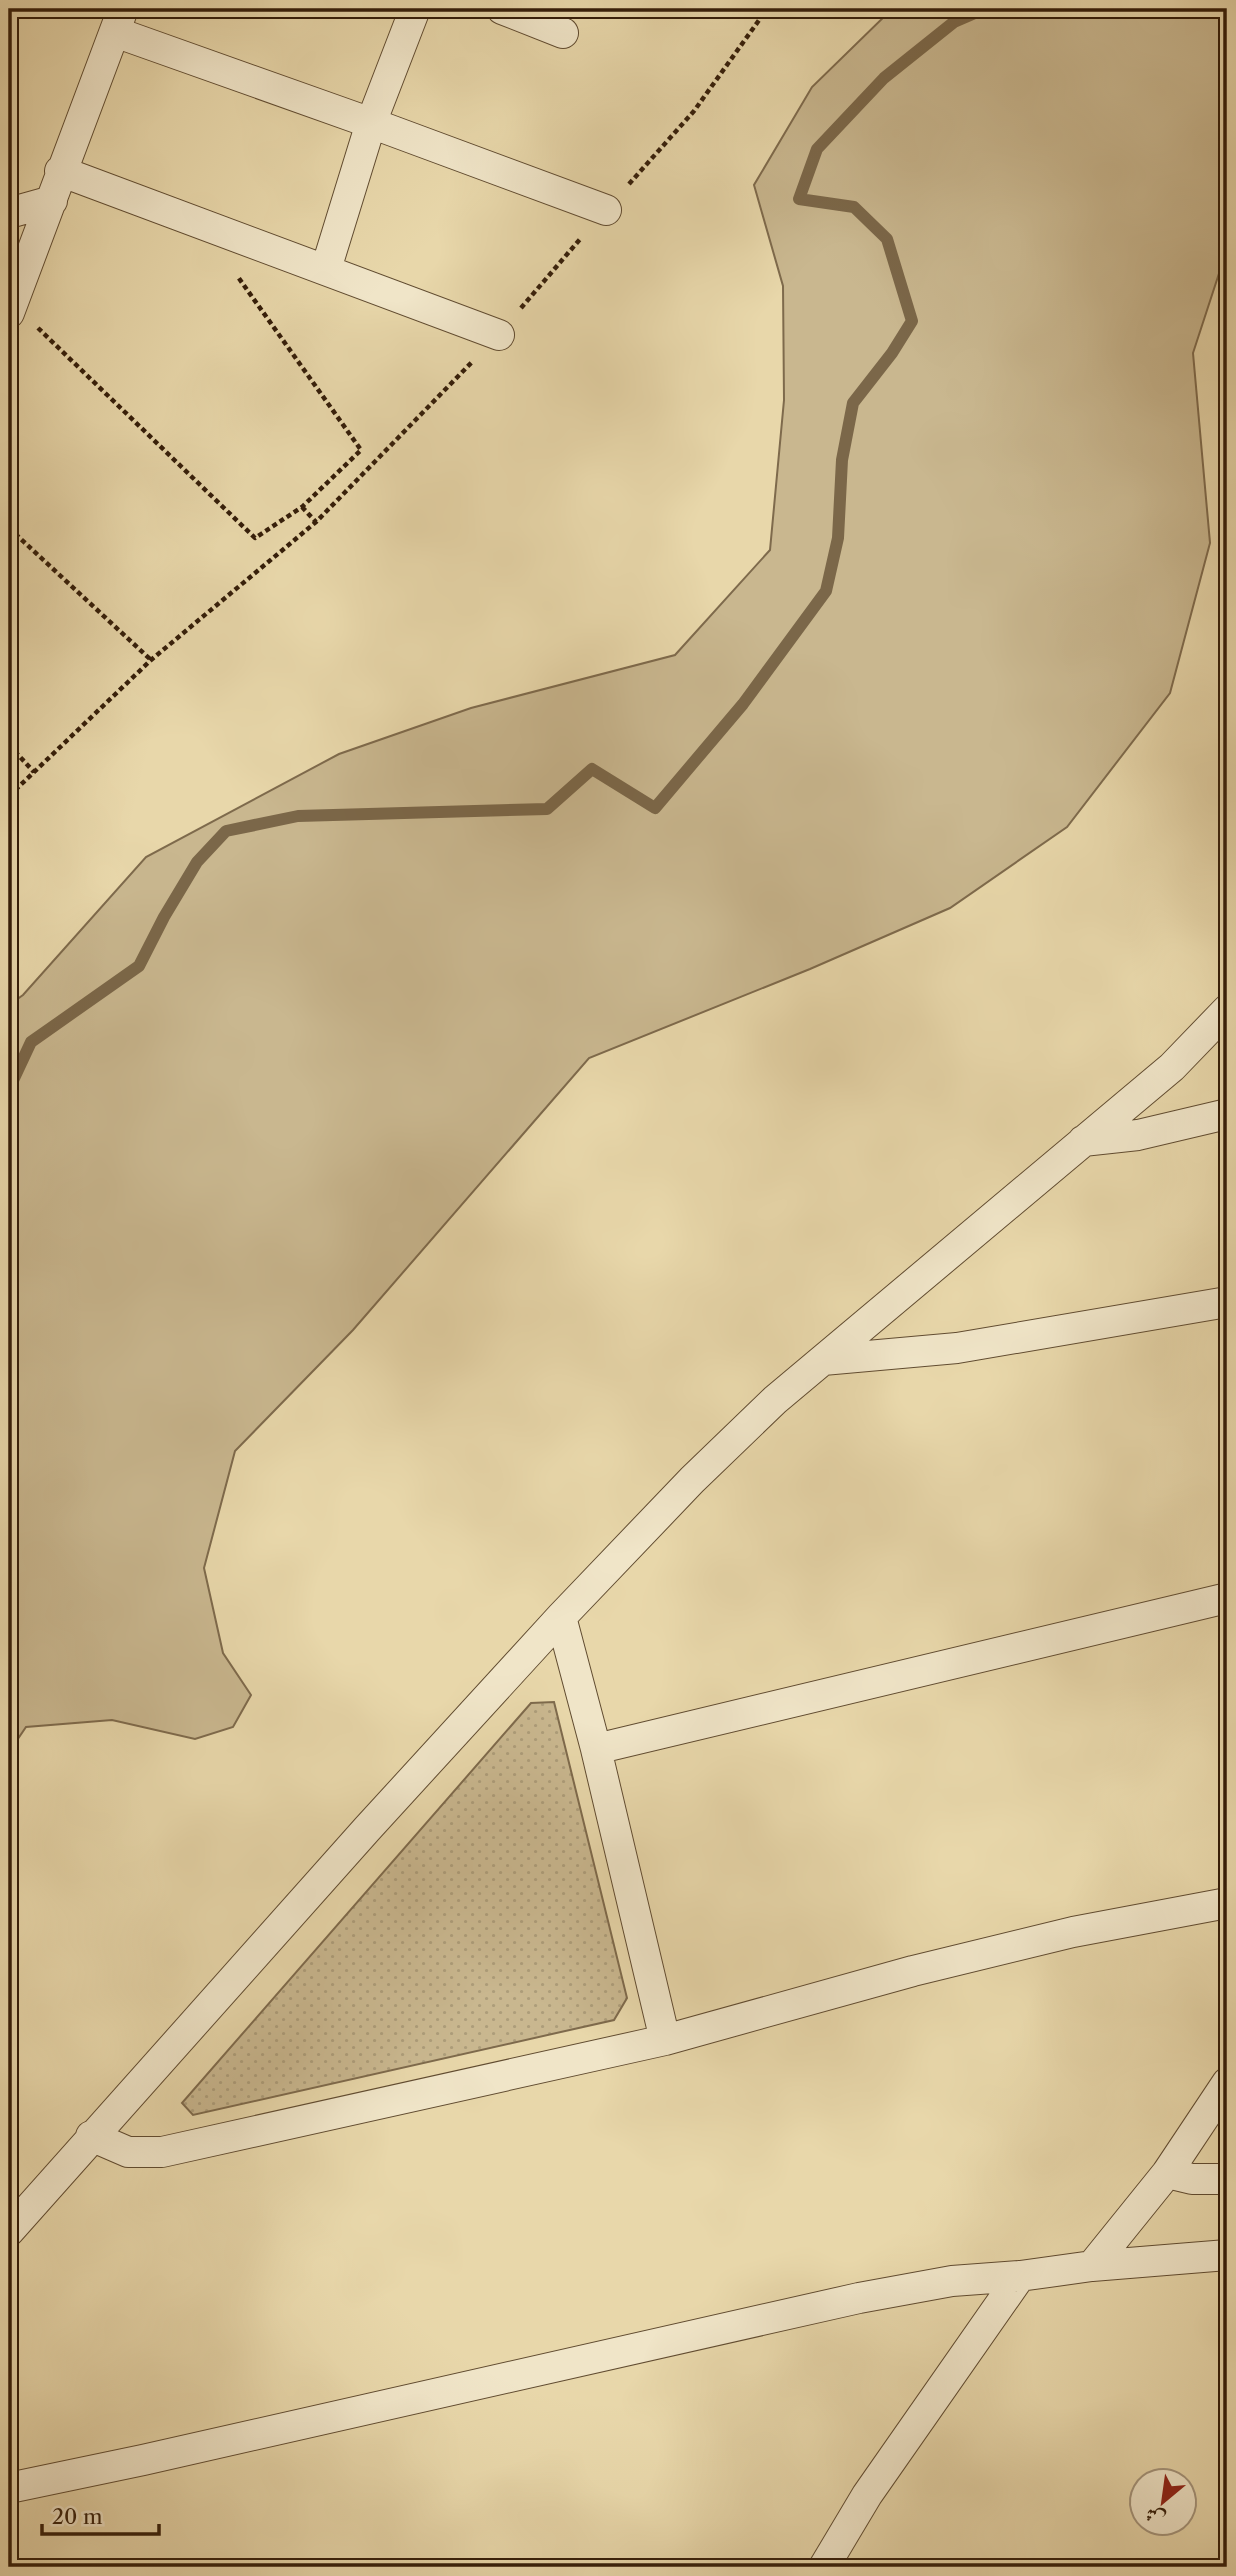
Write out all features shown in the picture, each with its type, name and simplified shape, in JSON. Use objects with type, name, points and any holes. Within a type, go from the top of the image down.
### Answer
[{"type":"street","points":[[326,268],[371,123],[415,9]]},
{"type":"street","points":[[502,9],[563,33]]},
{"type":"street","points":[[11,309],[119,20],[371,123],[606,210]]},
{"type":"street","points":[[61,171],[499,335]]},
{"type":"street","points":[[9,213],[52,201]]},
{"type":"street","points":[[9,2231],[91,2136],[561,1617],[692,1480],[775,1400],[1172,1067],[1227,1010]]},
{"type":"street","points":[[1083,1141],[1138,1135],[1227,1114]]},
{"type":"street","points":[[823,1360],[957,1348],[1227,1302]]},
{"type":"street","points":[[596,1749],[1227,1598]]},
{"type":"street","points":[[561,1617],[596,1749],[665,2040]]},
{"type":"street","points":[[91,2136],[128,2151],[162,2152],[665,2040],[927,1968],[1073,1932],[1227,1903]]},
{"type":"street","points":[[1092,2266],[1167,2173],[1227,2082]]},
{"type":"street","points":[[1167,2173],[1192,2179],[1227,2179]]},
{"type":"street","points":[[9,2488],[859,2298],[952,2281],[1227,2255]]},
{"type":"street","points":[[824,2567],[867,2496],[1020,2276]]},
{"type":"path","points":[[9,796],[151,660],[316,522],[499,335],[694,111],[767,9]]},
{"type":"path","points":[[11,309],[255,538],[302,507],[361,450],[237,276]]},
{"type":"path","points":[[302,507],[316,522]]},
{"type":"path","points":[[9,528],[151,660]]},
{"type":"path","points":[[9,745],[34,772]]},
{"type":"shaded area","points":[[892,9],[1227,9],[1227,249],[1193,353],[1210,543],[1170,693],[1067,827],[950,908],[810,969],[589,1058],[353,1330],[235,1451],[204,1568],[223,1653],[251,1695],[233,1727],[195,1739],[112,1720],[26,1727],[9,1752],[9,1005],[23,995],[146,857],[339,754],[471,708],[675,655],[770,550],[784,400],[783,286],[754,185],[812,87]]},
{"type":"shaded area","points":[[554,1702],[627,1998],[614,2020],[193,2115],[182,2103],[531,1703]]},
{"type":"waterway","points":[[9,1089],[31,1042],[139,966],[197,862],[226,831],[298,816],[547,809],[592,769],[655,808],[743,704],[826,591],[838,538],[842,460],[853,403],[892,353],[912,321],[887,239],[854,207],[799,199],[817,149],[884,78],[954,22],[984,9]]}]
